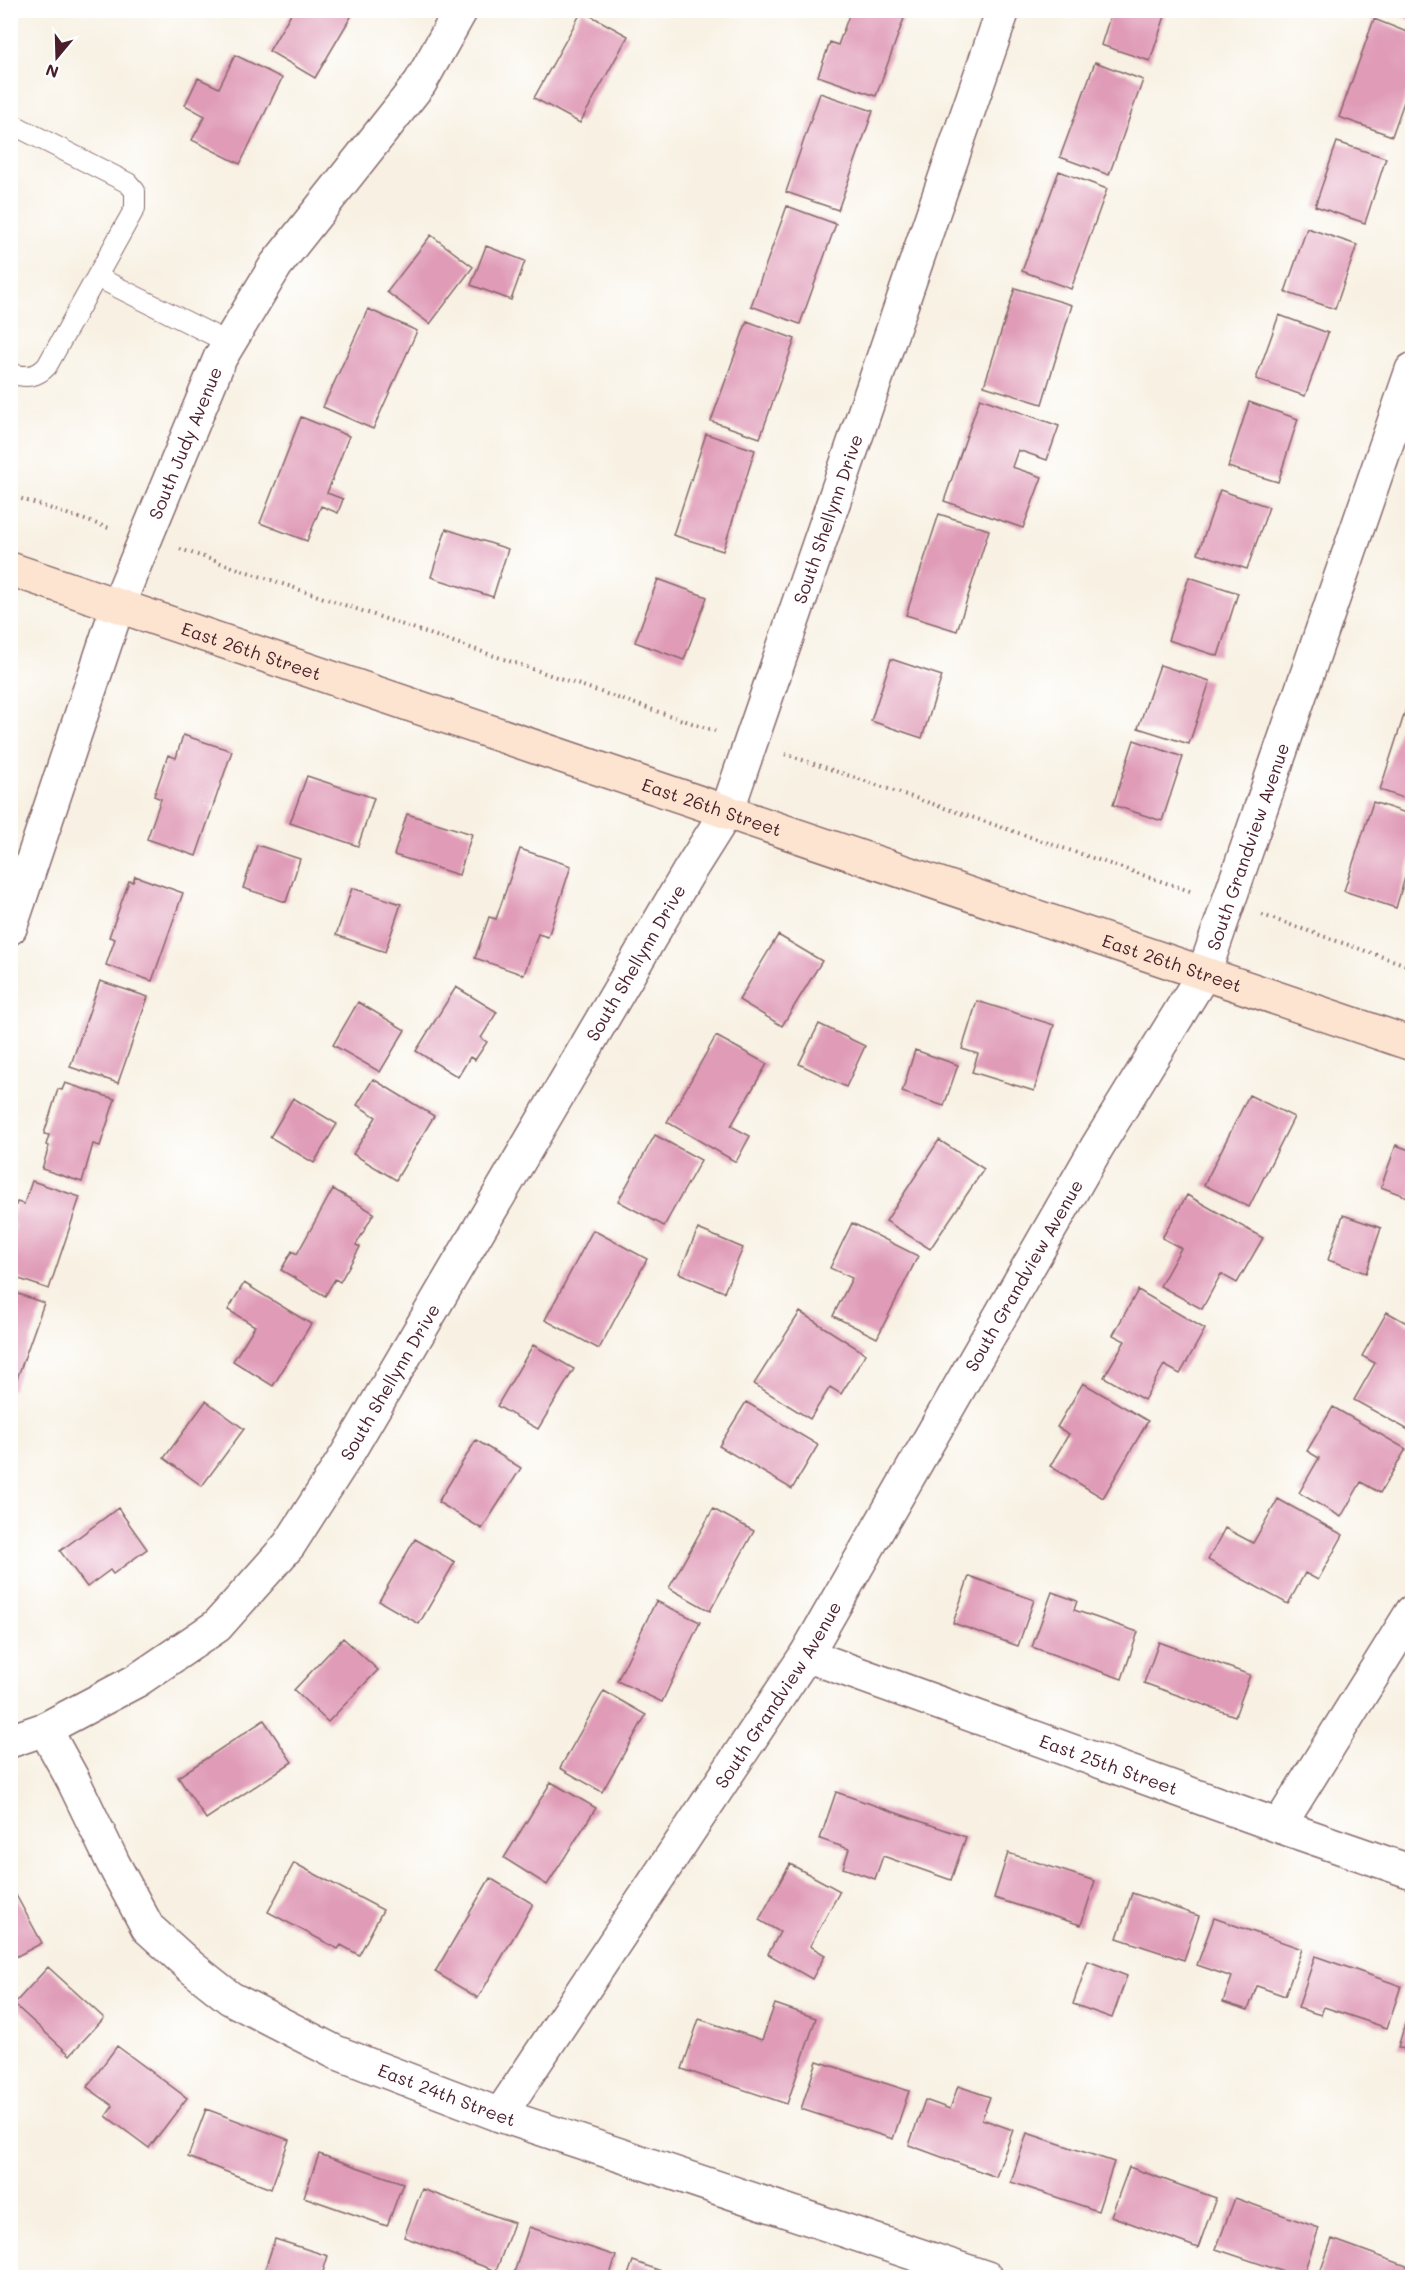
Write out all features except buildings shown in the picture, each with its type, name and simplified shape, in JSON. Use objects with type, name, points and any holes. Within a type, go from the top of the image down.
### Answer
[{"type":"main road","name":"East 26th Street","points":[[10,569],[1413,1044]]},
{"type":"street","name":"South Judy Avenue","points":[[10,928],[118,605],[220,358],[276,265],[420,83],[461,10]]},
{"type":"street","name":"South Shellynn Drive","points":[[10,1741],[45,1729],[136,1682],[217,1626],[290,1545],[346,1456],[688,873],[727,811],[1003,10]]},
{"type":"street","name":"South Grandview Avenue","points":[[500,2115],[806,1655],[1097,1148],[1204,973],[1413,370]]},
{"type":"street","points":[[1279,1826],[1413,1612]]},
{"type":"street","name":"East 25th Street","points":[[806,1655],[1413,1872]]},
{"type":"street","name":"East 24th Street","points":[[45,1729],[148,1928],[190,1967],[230,1998],[335,2052],[500,2115],[987,2277]]},
{"type":"lane","points":[[10,123],[128,183],[135,191],[135,208],[47,366],[39,375],[25,377],[10,374]]},
{"type":"lane","points":[[96,277],[229,344]]},
{"type":"path","points":[[10,495],[196,554],[1413,967]]}]
